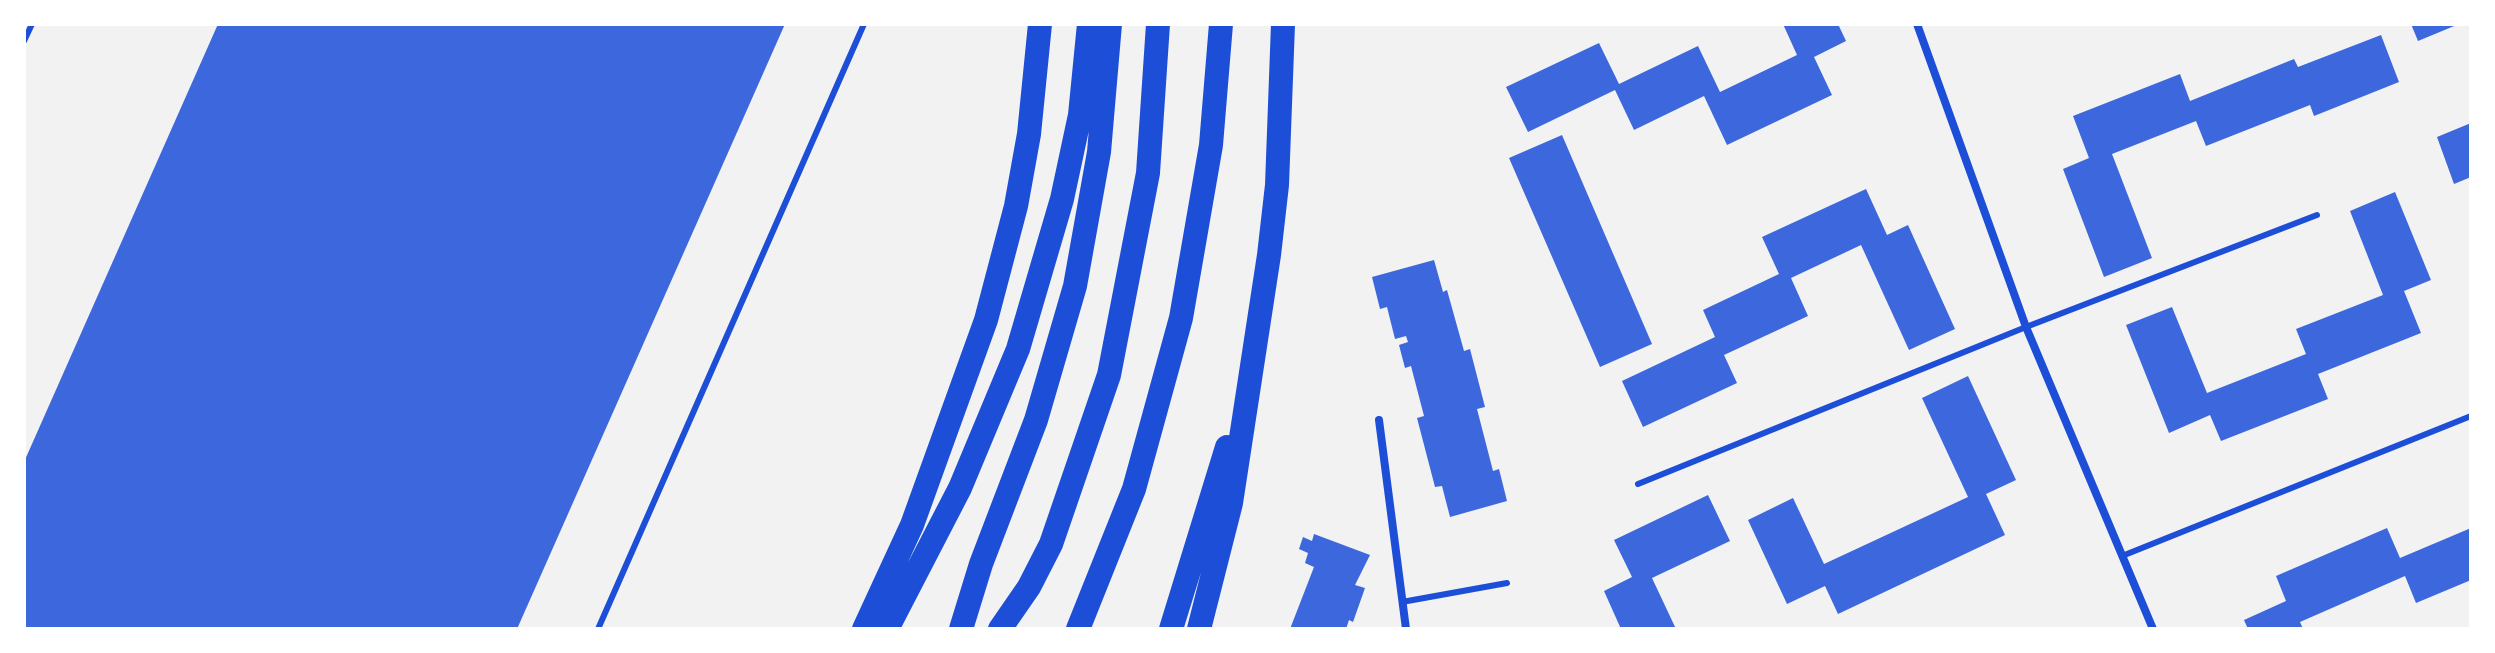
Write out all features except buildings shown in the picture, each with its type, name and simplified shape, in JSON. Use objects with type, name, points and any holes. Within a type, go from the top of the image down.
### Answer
[{"type":"highway","points":[[864,629],[912,525],[986,320],[1016,206],[1027,145],[1040,24]]},
{"type":"highway","points":[[887,629],[983,438],[1022,337],[1065,185],[1080,115],[1089,24]]},
{"type":"highway","points":[[961,629],[981,564],[1036,420],[1075,286],[1099,152],[1110,24]]},
{"type":"highway","points":[[1000,629],[1029,587],[1051,544],[1109,375],[1148,173],[1158,24]]},
{"type":"highway","points":[[1078,629],[1134,489],[1181,318],[1209,159],[1221,24]]},
{"type":"highway","points":[[1199,629],[1231,503],[1277,185],[1283,24]]},
{"type":"highway","points":[[1171,629],[1247,388]]},
{"type":"street","points":[[1917,24],[2026,327],[2153,629]]},
{"type":"street","points":[[1379,420],[1406,629]]},
{"type":"lane","points":[[24,41],[32,24]]},
{"type":"lane","points":[[598,629],[864,24]]},
{"type":"lane","points":[[1638,484],[2026,327],[2317,215]]},
{"type":"lane","points":[[2122,556],[2471,416]]},
{"type":"lane","points":[[1402,602],[1507,583]]}]
